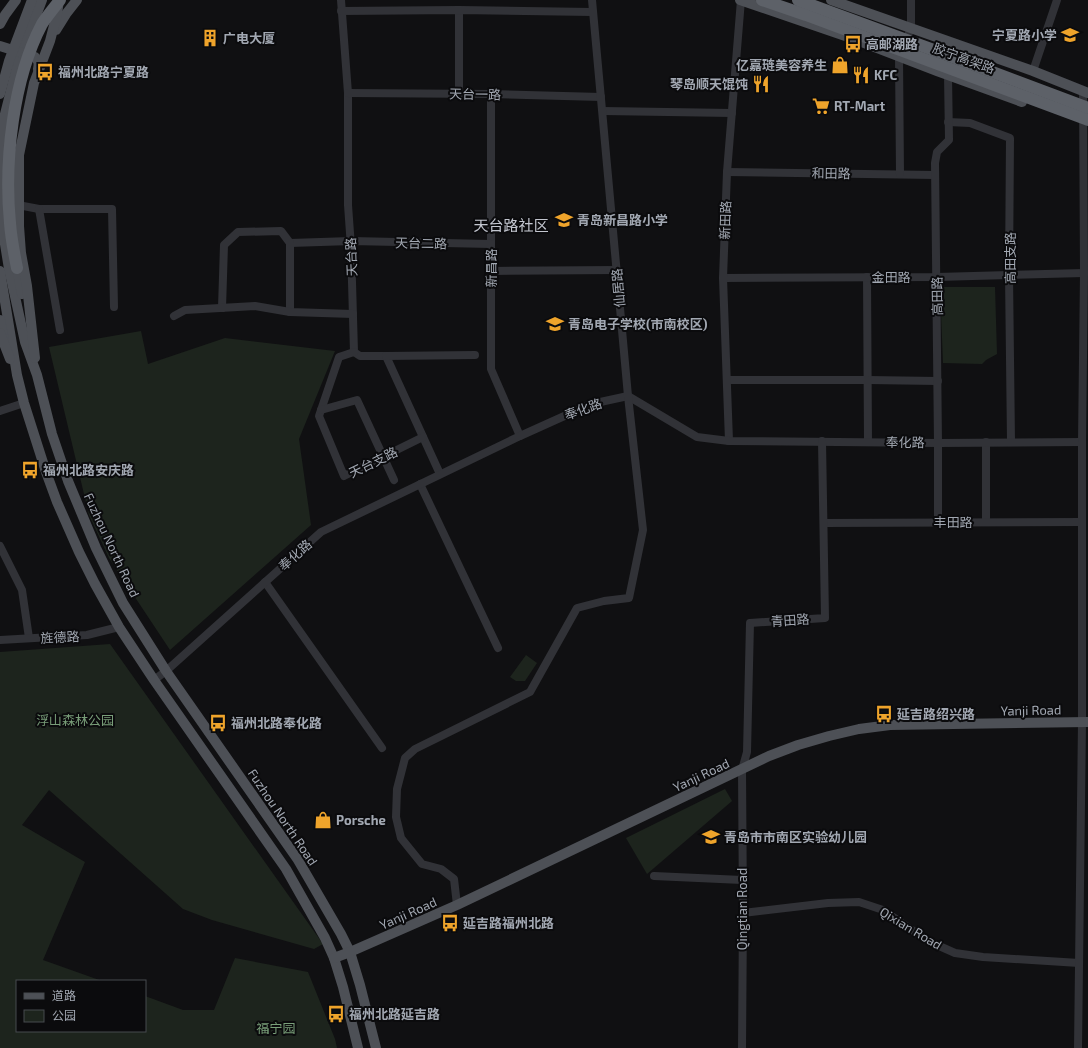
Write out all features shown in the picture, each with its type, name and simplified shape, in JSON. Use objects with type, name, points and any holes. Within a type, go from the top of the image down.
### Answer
[{"type":"highway","points":[[17,268],[10,222],[9,185],[10,140],[14,111],[34,43],[43,23],[60,0]]},
{"type":"highway","name":"胶宁高架路","points":[[762,0],[806,15],[1086,123]]},
{"type":"highway","name":"胶宁高架路","points":[[798,0],[1088,108]]},
{"type":"main road","points":[[0,24],[16,0]]},
{"type":"main road","name":"Fuzhou North Road","points":[[32,0],[13,62],[2,132],[0,166],[1,209],[4,238],[14,294],[25,342],[37,375],[52,434],[68,481],[96,548],[123,603],[166,671],[298,860],[341,934],[350,952],[376,1048]]},
{"type":"main road","name":"Fuzhou North Road","points":[[0,94],[42,0]]},
{"type":"main road","points":[[37,375],[27,286],[21,253],[18,205],[19,155],[34,83],[50,41],[60,0]]},
{"type":"main road","points":[[50,41],[66,14],[78,0]]},
{"type":"main road","points":[[741,0],[854,39],[948,75],[1086,123]]},
{"type":"main road","points":[[831,0],[1033,71],[1085,92]]},
{"type":"main road","points":[[0,46],[35,57],[39,64],[37,75]]},
{"type":"main road","points":[[17,268],[23,303],[33,344]]},
{"type":"main road","name":"Fuzhou North Road","points":[[0,271],[17,375],[24,403],[57,502],[82,558],[119,627],[154,680],[286,869],[325,938],[334,958],[358,1048]]},
{"type":"main road","points":[[0,320],[5,346]]},
{"type":"main road","points":[[0,333],[17,375]]},
{"type":"main road","name":"Yanji Road","points":[[334,958],[457,905],[769,756],[798,745],[859,729],[890,725],[1085,722]]},
{"type":"street","name":"天台路","points":[[341,0],[348,93],[348,205],[351,241],[354,352]]},
{"type":"street","name":"仙居路","points":[[457,905],[454,879],[442,869],[422,864],[401,838],[396,817],[397,789],[405,758],[415,749],[530,692],[577,608],[604,601],[629,598],[643,530],[628,396],[592,0]]},
{"type":"street","name":"新田路","points":[[729,441],[723,278],[727,172],[741,0]]},
{"type":"street","points":[[900,174],[899,57],[911,28],[911,0]]},
{"type":"street","points":[[1033,71],[1057,0]]},
{"type":"street","points":[[341,11],[459,10],[592,12]]},
{"type":"street","points":[[459,10],[459,94]]},
{"type":"street","name":"高田路","points":[[938,522],[935,163],[937,152],[949,140],[948,75]]},
{"type":"street","points":[[1078,1048],[1085,722],[1082,442],[1085,429],[1085,92]]},
{"type":"street","name":"天台一路","points":[[348,93],[491,94],[601,97]]},
{"type":"street","name":"新昌路","points":[[491,94],[491,369],[520,436]]},
{"type":"street","points":[[603,111],[732,113]]},
{"type":"street","name":"高田支路","points":[[948,122],[970,123],[1010,138],[1009,275],[1011,442]]},
{"type":"street","name":"和田路","points":[[727,172],[935,175]]},
{"type":"street","points":[[18,205],[39,210],[112,209],[114,306]]},
{"type":"street","points":[[39,210],[60,330]]},
{"type":"street","points":[[222,308],[224,245],[238,232],[281,232],[290,243],[290,312]]},
{"type":"street","name":"天台二路","points":[[290,243],[351,241],[491,244]]},
{"type":"street","points":[[491,271],[617,270]]},
{"type":"street","name":"金田路","points":[[723,278],[936,277],[1084,273]]},
{"type":"street","points":[[867,277],[868,442]]},
{"type":"street","points":[[174,316],[185,310],[255,306],[290,312],[353,314]]},
{"type":"street","points":[[354,352],[360,356],[475,355]]},
{"type":"street","name":"天台支路","points":[[354,352],[339,357],[319,416],[344,476],[423,438]]},
{"type":"street","points":[[386,356],[440,474]]},
{"type":"street","points":[[727,380],[938,381]]},
{"type":"street","name":"奉化路","points":[[154,680],[166,671],[321,532],[520,436],[591,404],[628,396],[697,437],[729,441],[938,443],[1082,442]]},
{"type":"street","points":[[321,410],[357,400],[394,480]]},
{"type":"street","points":[[0,411],[24,403]]},
{"type":"street","name":"青田路","points":[[742,770],[747,752],[750,623],[825,618],[822,441]]},
{"type":"street","points":[[986,442],[986,522]]},
{"type":"street","points":[[420,484],[498,648]]},
{"type":"street","name":"丰田路","points":[[824,523],[1082,522]]},
{"type":"street","points":[[0,546],[22,590],[29,638]]},
{"type":"street","points":[[265,582],[382,748]]},
{"type":"street","name":"旌德路","points":[[0,640],[87,635],[119,627]]},
{"type":"street","name":"Qingtian Road","points":[[742,770],[742,1048]]},
{"type":"street","points":[[654,876],[742,880]]},
{"type":"street","name":"Qixian Road","points":[[742,913],[828,903],[859,902],[883,910],[928,941],[955,953],[983,957],[1079,963]]},
{"type":"green space","points":[[940,287],[995,287],[997,354],[982,364],[943,363]]},
{"type":"green space","points":[[141,331],[148,364],[225,338],[335,351],[299,439],[311,525],[170,650],[109,558],[89,515],[49,347]]},
{"type":"green space","name":"浮山森林公园","points":[[110,644],[323,944],[314,949],[212,920],[183,909],[49,790],[22,825],[85,862],[43,960],[99,980],[16,980],[16,1032],[146,1032],[146,996],[183,1010],[214,1010],[235,958],[308,972],[335,1039],[337,1048],[0,1048],[0,652]]},
{"type":"green space","points":[[526,655],[537,663],[525,681],[516,681],[510,677]]},
{"type":"green space","points":[[725,789],[732,801],[647,874],[626,838]]},
{"type":"place","name":"宁夏路小学","points":[[1070,35]]},
{"type":"place","name":"广电大厦","points":[[210,38]]},
{"type":"place","name":"高邮湖路","points":[[853,44]]},
{"type":"place","name":"亿嘉琏美容养生","points":[[840,65]]},
{"type":"place","name":"福州北路宁夏路","points":[[45,72]]},
{"type":"place","name":"KFC","points":[[861,75]]},
{"type":"place","name":"琴岛顺天馄饨","points":[[761,84]]},
{"type":"place","name":"RT-Mart","points":[[821,106]]},
{"type":"place","name":"青岛新昌路小学","points":[[564,220]]},
{"type":"place","name":"青岛电子学校(市南校区)","points":[[555,324]]},
{"type":"place","name":"福州北路安庆路","points":[[30,470]]},
{"type":"place","name":"延吉路绍兴路","points":[[884,714]]},
{"type":"place","name":"福州北路奉化路","points":[[218,723]]},
{"type":"place","name":"Porsche","points":[[323,820]]},
{"type":"place","name":"青岛市市南区实验幼儿园","points":[[711,837]]},
{"type":"place","name":"延吉路福州北路","points":[[450,923]]},
{"type":"place","name":"福州北路延吉路","points":[[336,1014]]},
{"type":"district","name":"天台路社区","points":[[511,226]]},
{"type":"park label","name":"福宁园","points":[[276,1028]]}]
